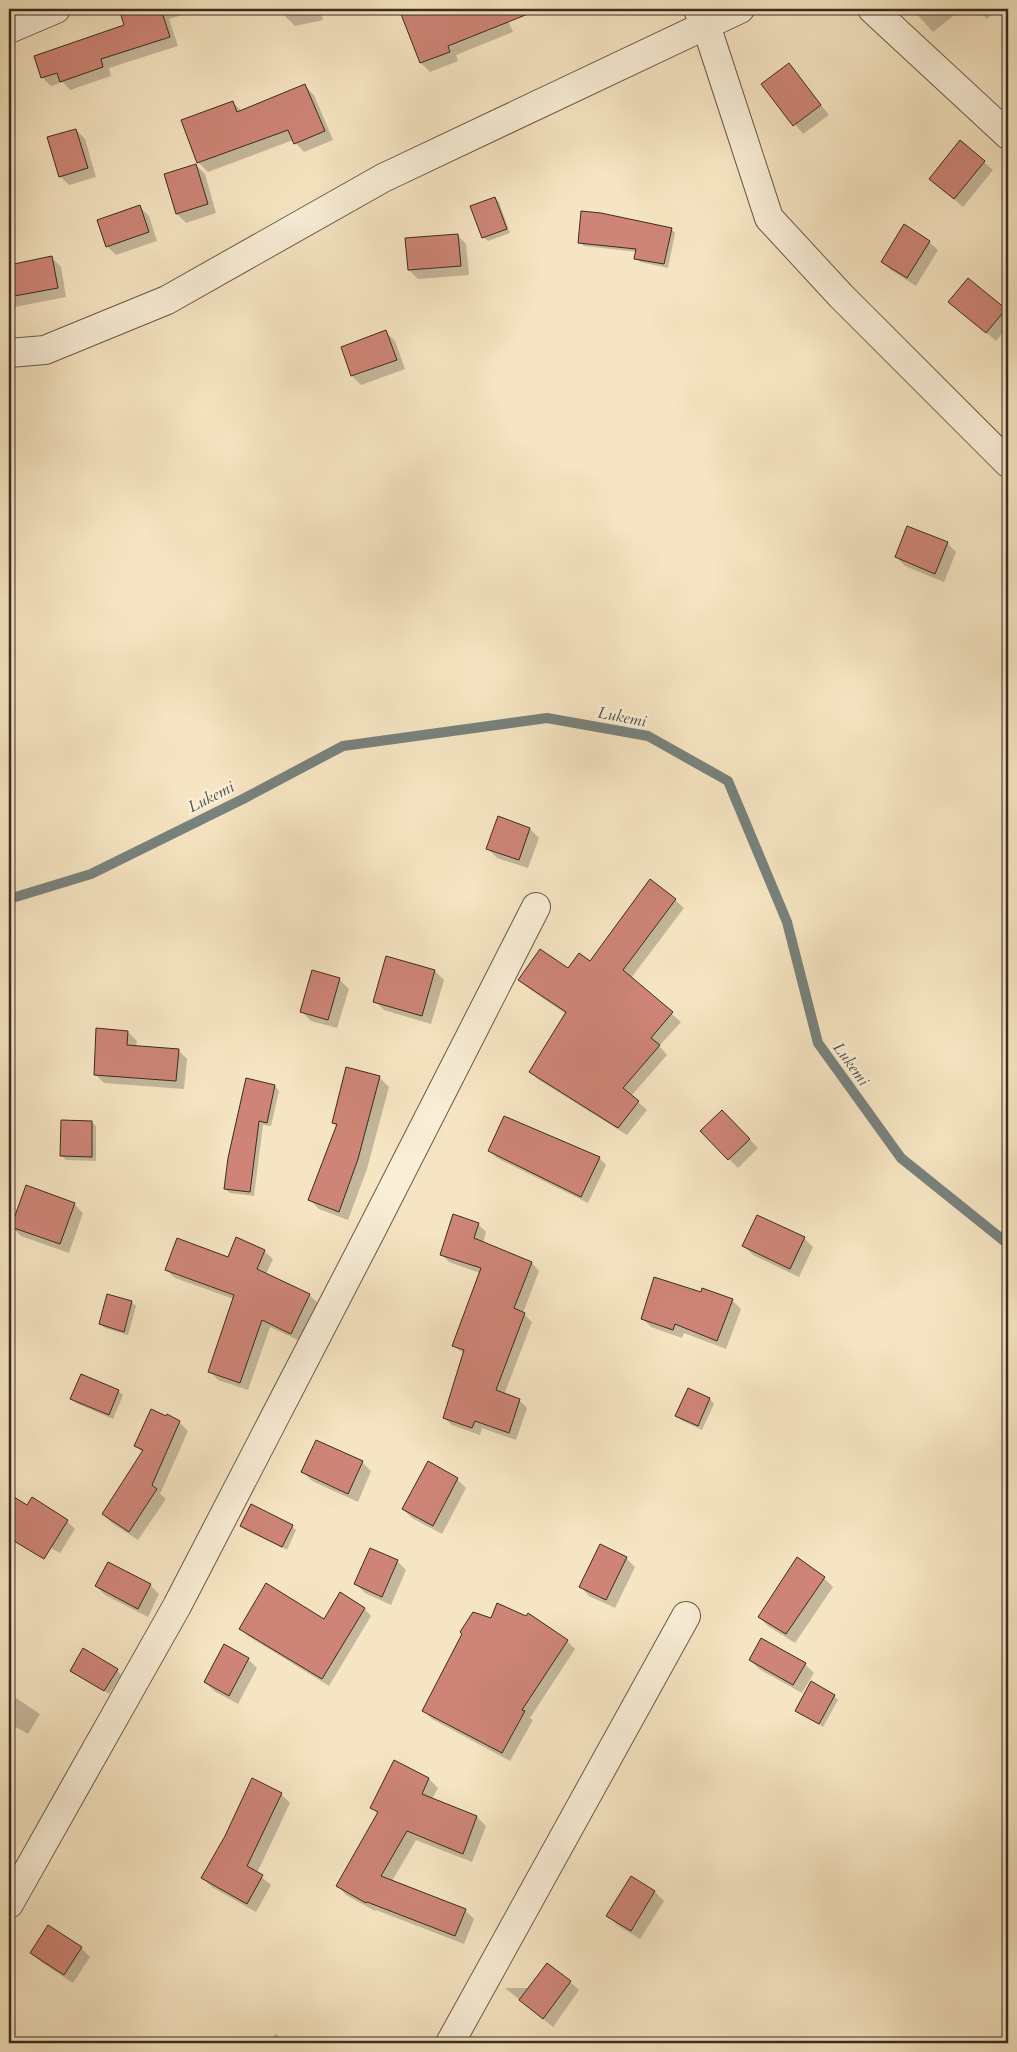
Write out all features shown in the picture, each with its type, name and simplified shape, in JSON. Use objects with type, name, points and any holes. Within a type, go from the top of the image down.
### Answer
[{"type":"street","points":[[9,29],[56,9]]},
{"type":"street","points":[[9,353],[45,350],[167,300],[383,178],[702,17],[740,9]]},
{"type":"street","points":[[872,9],[1008,135]]},
{"type":"street","points":[[702,17],[769,218],[841,296],[1008,463]]},
{"type":"street","points":[[9,1904],[177,1606],[536,907]]},
{"type":"street","points":[[450,2043],[686,1616]]},
{"type":"building","points":[[119,9],[161,9],[170,37],[101,59],[103,67],[60,82],[57,73],[41,78],[34,56],[124,25]]},
{"type":"building","points":[[399,9],[538,10],[448,46],[450,52],[420,63]]},
{"type":"building","points":[[789,63],[821,105],[793,126],[761,84]]},
{"type":"building","points":[[305,84],[325,131],[294,144],[288,130],[197,163],[181,120],[233,101],[237,112]]},
{"type":"building","points":[[76,129],[88,168],[59,177],[47,137]]},
{"type":"building","points":[[960,140],[985,161],[954,199],[929,179]]},
{"type":"building","points":[[196,164],[208,204],[176,214],[164,174]]},
{"type":"building","points":[[495,197],[507,229],[482,238],[470,206]]},
{"type":"building","points":[[140,205],[149,232],[106,247],[97,220]]},
{"type":"building","points":[[581,211],[601,213],[672,228],[664,264],[634,259],[636,249],[578,243]]},
{"type":"building","points":[[904,224],[930,241],[907,278],[881,262]]},
{"type":"building","points":[[458,234],[461,266],[408,270],[405,238]]},
{"type":"building","points":[[52,256],[58,288],[9,297],[9,265]]},
{"type":"building","points":[[968,278],[1006,309],[986,333],[948,302]]},
{"type":"building","points":[[386,330],[397,360],[351,376],[341,347]]},
{"type":"building","points":[[907,526],[948,542],[935,574],[895,557]]},
{"type":"building","points":[[498,816],[530,828],[519,860],[486,849]]},
{"type":"building","points":[[650,879],[676,899],[623,970],[673,1012],[651,1038],[660,1045],[623,1088],[639,1101],[618,1128],[529,1072],[566,1012],[518,980],[540,949],[568,968],[579,953],[590,961]]},
{"type":"building","points":[[386,956],[435,970],[422,1016],[373,1002]]},
{"type":"building","points":[[312,970],[340,978],[328,1020],[300,1012]]},
{"type":"building","points":[[96,1028],[128,1031],[127,1045],[179,1049],[176,1081],[94,1075]]},
{"type":"building","points":[[346,1067],[380,1076],[358,1159],[339,1212],[308,1200],[337,1124],[332,1123]]},
{"type":"building","points":[[246,1078],[275,1085],[267,1123],[259,1121],[250,1192],[224,1189],[228,1158]]},
{"type":"building","points":[[722,1110],[750,1139],[728,1160],[700,1131]]},
{"type":"building","points":[[504,1116],[600,1157],[581,1197],[488,1151]]},
{"type":"building","points":[[61,1120],[92,1121],[92,1157],[60,1156]]},
{"type":"building","points":[[26,1185],[75,1203],[60,1244],[11,1227]]},
{"type":"building","points":[[453,1214],[479,1223],[474,1238],[532,1262],[514,1308],[525,1313],[496,1390],[520,1399],[509,1433],[475,1421],[472,1428],[443,1418],[464,1350],[452,1346],[481,1268],[440,1255]]},
{"type":"building","points":[[757,1215],[805,1237],[790,1269],[742,1246]]},
{"type":"building","points":[[236,1237],[265,1250],[257,1269],[310,1294],[291,1334],[262,1320],[240,1383],[208,1372],[234,1295],[165,1270],[177,1238],[228,1257]]},
{"type":"building","points":[[654,1277],[701,1292],[702,1288],[733,1299],[717,1341],[675,1324],[673,1330],[641,1319]]},
{"type":"building","points":[[107,1294],[132,1301],[124,1332],[99,1324]]},
{"type":"building","points":[[81,1374],[119,1390],[109,1415],[70,1399]]},
{"type":"building","points":[[688,1388],[710,1398],[698,1426],[675,1416]]},
{"type":"building","points":[[151,1409],[180,1421],[152,1485],[157,1489],[129,1532],[102,1514],[143,1450],[134,1446]]},
{"type":"building","points":[[316,1440],[363,1461],[348,1494],[301,1472]]},
{"type":"building","points":[[428,1461],[458,1478],[433,1526],[402,1509]]},
{"type":"building","points":[[9,1494],[27,1505],[32,1497],[68,1520],[44,1559],[9,1538]]},
{"type":"building","points":[[251,1504],[293,1525],[282,1547],[240,1526]]},
{"type":"building","points":[[600,1544],[627,1557],[606,1600],[579,1587]]},
{"type":"building","points":[[370,1548],[398,1560],[382,1597],[354,1584]]},
{"type":"building","points":[[797,1557],[825,1577],[786,1634],[758,1617]]},
{"type":"building","points":[[108,1562],[151,1584],[138,1609],[95,1586]]},
{"type":"building","points":[[266,1583],[324,1619],[340,1592],[365,1608],[322,1679],[239,1629]]},
{"type":"building","points":[[497,1603],[526,1616],[528,1613],[568,1640],[522,1710],[525,1711],[502,1753],[422,1711],[462,1634],[460,1632],[473,1612],[491,1618]]},
{"type":"building","points":[[761,1638],[806,1663],[793,1685],[749,1660]]},
{"type":"building","points":[[224,1644],[249,1658],[229,1696],[204,1682]]},
{"type":"building","points":[[83,1648],[118,1669],[104,1691],[70,1671]]},
{"type":"building","points":[[811,1681],[835,1695],[819,1724],[795,1711]]},
{"type":"building","points":[[394,1760],[429,1778],[422,1794],[477,1816],[463,1854],[407,1831],[381,1876],[466,1909],[455,1936],[366,1903],[336,1886],[378,1812],[370,1808]]},
{"type":"building","points":[[252,1778],[282,1793],[247,1866],[263,1875],[247,1904],[201,1878],[225,1836]]},
{"type":"building","points":[[631,1876],[655,1891],[631,1931],[606,1916]]},
{"type":"building","points":[[48,1925],[82,1947],[64,1975],[30,1953]]},
{"type":"building","points":[[547,1963],[571,1981],[543,2019],[519,2000]]},
{"type":"waterway","name":"Lukemi","points":[[9,899],[91,874],[243,799],[343,746],[547,718],[648,736],[728,781],[787,922],[818,1043],[901,1158],[1008,1244]]}]
